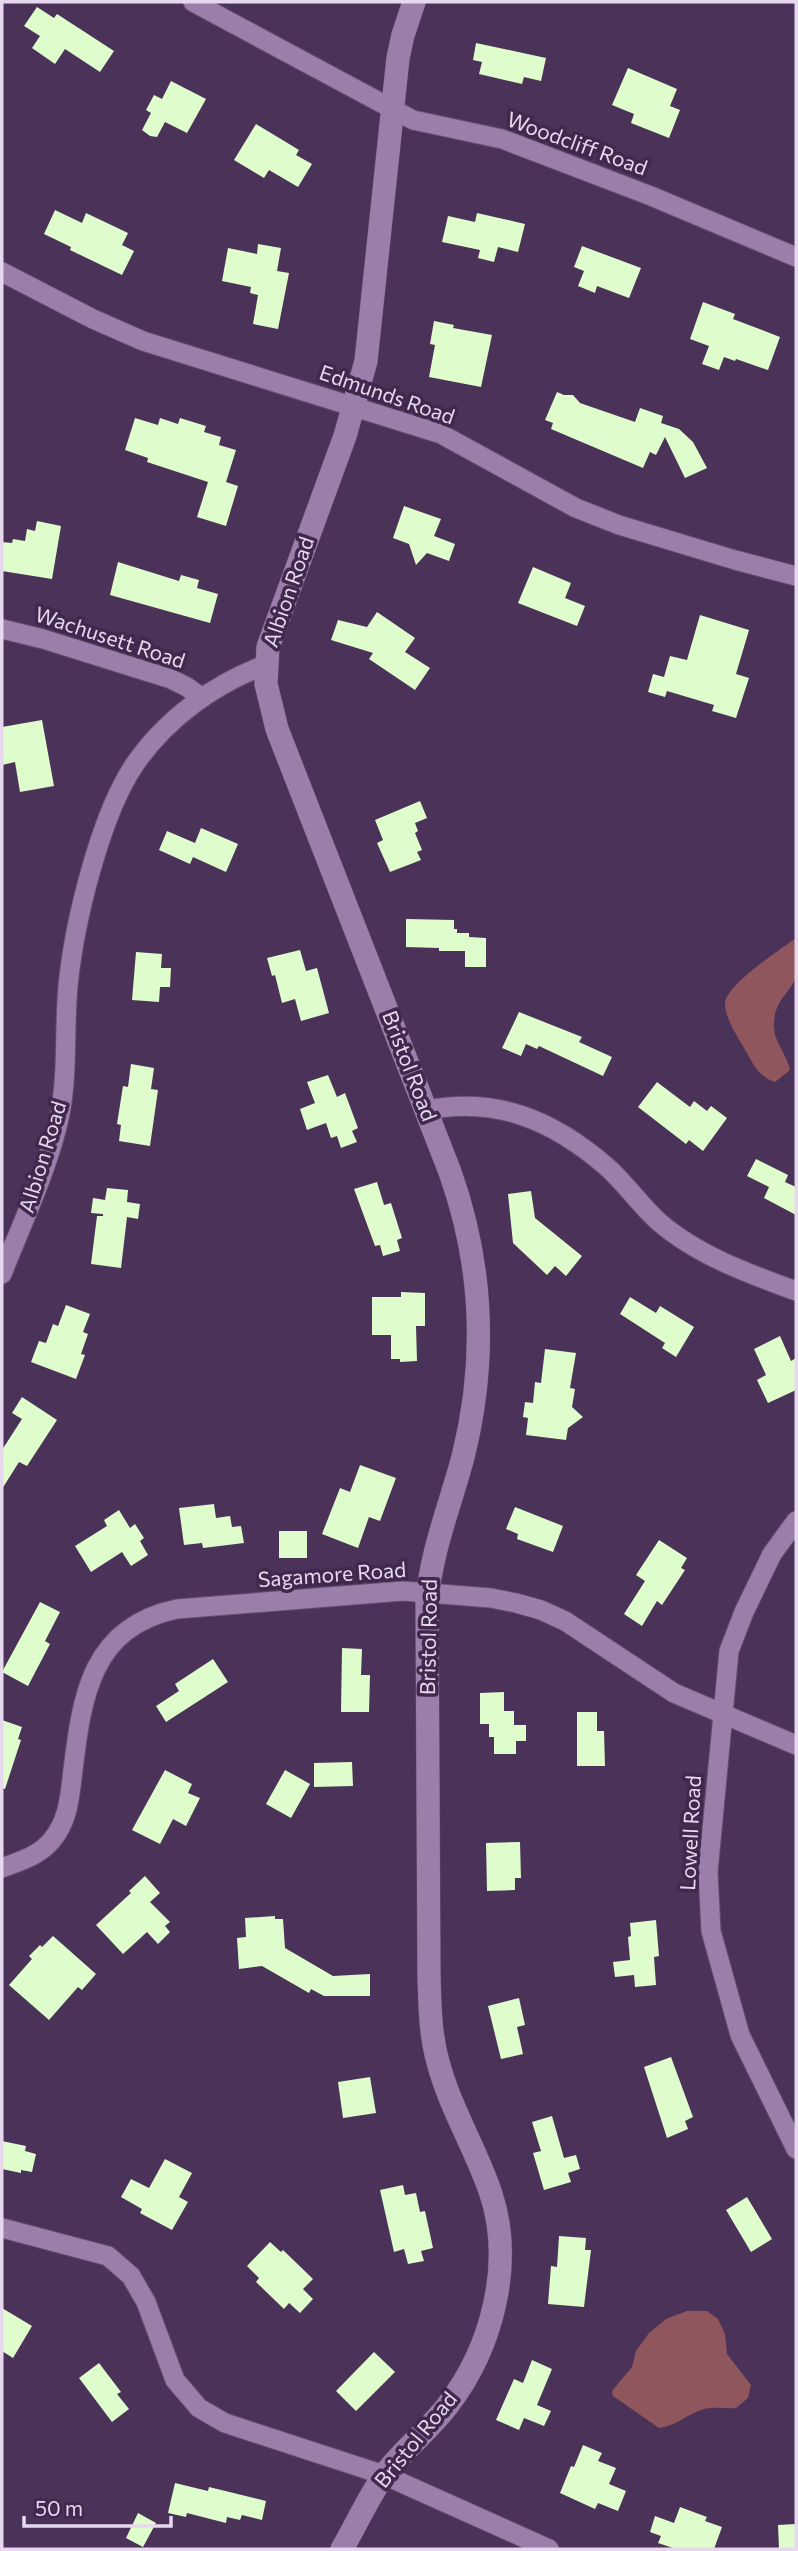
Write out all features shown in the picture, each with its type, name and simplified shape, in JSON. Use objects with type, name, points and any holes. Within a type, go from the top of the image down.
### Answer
[{"type":"street","name":"Woodcliff Road","points":[[194,2],[423,124],[502,139],[651,195],[796,257]]},
{"type":"street","name":"Albion Road","points":[[2,1274],[49,1152],[59,1115],[66,1064],[72,955],[99,848],[120,793],[134,766],[166,728],[226,682],[265,666],[274,624],[354,406],[369,348],[400,46],[414,2]]},
{"type":"street","name":"Edmunds Road","points":[[2,272],[93,320],[143,341],[441,434],[576,508],[608,521],[796,576]]},
{"type":"street","name":"Wachusett Road","points":[[2,629],[171,679],[202,698]]},
{"type":"street","name":"Bristol Road","points":[[265,666],[267,694],[277,729],[427,1110],[467,1225],[477,1289],[479,1332],[477,1377],[470,1424],[435,1549],[428,1592],[429,1977],[432,2033],[438,2062],[445,2086],[478,2157],[495,2208],[500,2237],[498,2288],[490,2327],[450,2403],[384,2475],[342,2549]]},
{"type":"street","points":[[427,1110],[472,1105],[530,1117],[564,1136],[608,1168],[659,1222],[688,1243],[747,1273],[796,1291]]},
{"type":"street","name":"Lowell Road","points":[[796,1521],[772,1554],[729,1651],[708,1872],[711,1931],[740,2035],[796,2149]]},
{"type":"street","name":"Sagamore Road","points":[[2,1868],[38,1853],[52,1841],[61,1827],[70,1796],[80,1714],[87,1685],[107,1651],[137,1624],[156,1615],[189,1608],[389,1592],[428,1592],[504,1600],[553,1615],[589,1636],[664,1688],[796,1745]]},
{"type":"street","points":[[2,2228],[108,2256],[131,2276],[146,2302],[175,2380],[199,2408],[225,2423],[312,2454],[384,2475],[549,2549]]},
{"type":"shaded area","points":[[796,938],[796,978],[778,1006],[774,1019],[775,1033],[790,1070],[775,1082],[764,1077],[753,1064],[732,1027],[725,1003],[728,995],[744,977]]},
{"type":"shaded area","points":[[687,2311],[707,2311],[718,2319],[725,2334],[727,2354],[751,2385],[748,2398],[736,2408],[705,2409],[659,2428],[613,2396],[612,2391],[632,2367],[636,2351],[649,2333],[666,2319]]},
{"type":"building","points":[[37,7],[54,18],[57,14],[114,51],[100,72],[65,49],[55,64],[32,48],[40,36],[24,26]]},
{"type":"building","points":[[476,43],[546,58],[541,81],[524,77],[522,84],[479,74],[482,62],[473,60]]},
{"type":"building","points":[[628,68],[677,89],[670,106],[680,110],[669,138],[631,123],[634,114],[612,105]]},
{"type":"building","points":[[171,81],[206,99],[187,133],[165,122],[157,137],[150,136],[142,130],[151,113],[146,110],[154,95],[162,99]]},
{"type":"building","points":[[256,124],[299,150],[296,155],[312,164],[298,187],[269,170],[264,178],[234,160]]},
{"type":"building","points":[[55,210],[82,223],[86,213],[128,233],[122,245],[134,251],[122,275],[44,234]]},
{"type":"building","points":[[477,213],[525,224],[518,252],[498,247],[494,262],[478,258],[480,250],[442,242],[448,216],[475,222]]},
{"type":"building","points":[[258,244],[281,248],[277,271],[289,273],[278,329],[253,324],[258,295],[250,293],[251,287],[222,281],[228,248],[257,254]]},
{"type":"building","points":[[582,246],[641,268],[629,298],[597,286],[595,293],[578,286],[584,271],[574,267]]},
{"type":"building","points":[[703,302],[735,314],[733,319],[780,337],[768,370],[724,357],[719,370],[702,364],[709,346],[690,339]]},
{"type":"building","points":[[434,321],[454,325],[453,328],[492,335],[481,387],[429,377],[435,345],[430,344]]},
{"type":"building","points":[[557,392],[573,395],[580,403],[635,422],[640,408],[663,416],[661,423],[679,429],[693,442],[707,468],[685,478],[665,437],[656,455],[650,452],[643,468],[551,429],[553,423],[545,420]]},
{"type":"building","points":[[135,418],[158,425],[160,418],[178,424],[180,418],[206,426],[204,432],[221,437],[219,445],[236,450],[226,482],[238,486],[226,526],[197,517],[208,482],[147,462],[148,458],[125,450]]},
{"type":"building","points":[[404,506],[441,519],[434,536],[455,544],[449,561],[427,553],[416,565],[409,544],[393,538]]},
{"type":"building","points":[[37,521],[61,526],[52,579],[2,571],[2,542],[12,543],[13,539],[25,541],[27,529],[35,531]]},
{"type":"building","points":[[118,562],[179,581],[181,575],[199,580],[197,588],[218,594],[210,623],[110,595]]},
{"type":"building","points":[[533,567],[571,583],[565,598],[585,606],[577,626],[518,603]]},
{"type":"building","points":[[377,612],[415,638],[405,652],[430,668],[415,690],[369,659],[373,653],[331,640],[338,620],[367,627]]},
{"type":"building","points":[[700,615],[749,630],[736,674],[749,678],[736,718],[712,711],[714,705],[667,691],[665,697],[648,692],[653,674],[664,677],[670,656],[687,660]]},
{"type":"building","points":[[42,720],[54,786],[20,792],[15,762],[2,765],[2,727]]},
{"type":"building","points":[[420,801],[427,818],[415,823],[418,831],[415,833],[422,850],[417,852],[421,860],[390,872],[377,843],[383,840],[375,820]]},
{"type":"building","points":[[201,828],[238,844],[226,872],[193,857],[190,864],[159,850],[167,831],[195,843]]},
{"type":"building","points":[[406,919],[454,920],[457,933],[486,938],[486,967],[465,967],[465,951],[406,947]]},
{"type":"building","points":[[300,950],[306,971],[317,968],[329,1013],[301,1021],[295,999],[282,1003],[275,975],[272,976],[267,958]]},
{"type":"building","points":[[136,952],[162,954],[161,968],[171,968],[170,987],[160,987],[159,1002],[132,1000]]},
{"type":"building","points":[[519,1012],[582,1037],[579,1042],[612,1057],[603,1076],[539,1046],[537,1049],[526,1044],[521,1056],[502,1048]]},
{"type":"building","points":[[131,1064],[154,1068],[151,1089],[158,1090],[150,1146],[119,1141],[121,1125],[117,1124],[123,1086],[128,1087]]},
{"type":"building","points":[[328,1075],[337,1097],[345,1093],[358,1128],[352,1131],[357,1142],[341,1148],[337,1136],[331,1138],[326,1123],[307,1130],[300,1109],[315,1103],[307,1082]]},
{"type":"building","points":[[657,1082],[690,1107],[694,1101],[707,1111],[711,1106],[727,1118],[703,1151],[689,1140],[686,1144],[638,1107]]},
{"type":"building","points":[[756,1159],[788,1175],[785,1182],[796,1187],[796,1215],[764,1198],[769,1187],[747,1176]]},
{"type":"building","points":[[377,1182],[384,1205],[391,1203],[402,1238],[397,1240],[400,1251],[383,1256],[380,1245],[375,1246],[354,1189]]},
{"type":"building","points":[[107,1188],[128,1190],[127,1202],[140,1204],[138,1219],[127,1217],[121,1268],[91,1264],[97,1216],[103,1216],[91,1213],[93,1198],[105,1200]]},
{"type":"building","points":[[531,1191],[535,1218],[582,1256],[566,1276],[555,1266],[547,1275],[513,1243],[508,1194]]},
{"type":"building","points":[[401,1292],[425,1293],[425,1326],[416,1326],[417,1361],[400,1362],[400,1359],[391,1359],[391,1335],[372,1335],[372,1297],[401,1297]]},
{"type":"building","points":[[630,1297],[656,1313],[660,1306],[694,1327],[676,1357],[662,1348],[665,1343],[620,1314]]},
{"type":"building","points":[[66,1305],[90,1314],[83,1332],[88,1334],[81,1354],[85,1355],[76,1379],[31,1362],[39,1341],[46,1343],[53,1324],[58,1326]]},
{"type":"building","points":[[780,1336],[791,1361],[796,1358],[796,1390],[768,1403],[757,1380],[766,1375],[754,1349]]},
{"type":"building","points":[[545,1349],[576,1353],[570,1388],[575,1389],[572,1407],[583,1417],[568,1428],[566,1440],[526,1435],[528,1418],[523,1417],[525,1402],[533,1403],[535,1382],[541,1383]]},
{"type":"building","points":[[22,1397],[57,1420],[27,1466],[19,1462],[2,1489],[2,1450],[22,1419],[12,1413]]},
{"type":"building","points":[[360,1465],[396,1478],[380,1521],[369,1517],[358,1548],[322,1534],[340,1488],[350,1492]]},
{"type":"building","points":[[214,1504],[216,1518],[230,1516],[232,1527],[241,1526],[244,1543],[203,1548],[202,1543],[184,1545],[179,1508]]},
{"type":"building","points":[[515,1507],[563,1526],[553,1552],[517,1539],[518,1534],[506,1529]]},
{"type":"building","points":[[119,1510],[130,1528],[135,1524],[144,1538],[140,1541],[148,1555],[131,1566],[122,1552],[91,1572],[75,1546],[107,1526],[104,1520]]},
{"type":"building","points":[[279,1531],[307,1531],[307,1558],[279,1558]]},
{"type":"building","points":[[659,1540],[687,1558],[681,1568],[685,1570],[662,1605],[657,1601],[642,1626],[624,1614],[645,1581],[636,1575]]},
{"type":"building","points":[[40,1602],[60,1612],[45,1641],[50,1644],[28,1686],[2,1672]]},
{"type":"building","points":[[342,1648],[362,1649],[361,1675],[370,1675],[369,1712],[341,1712]]},
{"type":"building","points":[[213,1659],[228,1682],[166,1722],[156,1706],[179,1691],[175,1684]]},
{"type":"building","points":[[504,1692],[504,1711],[514,1711],[514,1725],[526,1725],[526,1741],[516,1741],[516,1754],[494,1754],[494,1737],[489,1737],[489,1724],[480,1724],[480,1693]]},
{"type":"building","points":[[577,1712],[597,1712],[597,1731],[604,1731],[605,1766],[577,1766]]},
{"type":"building","points":[[2,1720],[22,1727],[18,1739],[21,1740],[5,1789],[2,1788]]},
{"type":"building","points":[[352,1762],[353,1786],[314,1787],[314,1763]]},
{"type":"building","points":[[165,1770],[192,1784],[188,1793],[200,1798],[186,1826],[173,1819],[160,1844],[132,1830]]},
{"type":"building","points":[[285,1770],[310,1784],[291,1818],[266,1804]]},
{"type":"building","points":[[520,1842],[521,1878],[515,1878],[515,1890],[487,1891],[486,1843]]},
{"type":"building","points":[[145,1876],[160,1893],[150,1902],[170,1922],[165,1926],[170,1932],[158,1944],[147,1932],[123,1954],[96,1925],[131,1893],[129,1891]]},
{"type":"building","points":[[275,1916],[275,1919],[283,1919],[285,1948],[333,1976],[370,1974],[370,1996],[324,1996],[311,1989],[309,1993],[262,1966],[239,1969],[237,1938],[246,1937],[245,1918]]},
{"type":"building","points":[[656,1920],[659,1956],[654,1957],[656,1985],[635,1987],[634,1975],[615,1977],[613,1962],[630,1960],[630,1923]]},
{"type":"building","points":[[53,1936],[96,1974],[82,1990],[78,1987],[49,2020],[9,1985],[32,1959],[29,1956]]},
{"type":"building","points":[[519,1998],[525,2025],[517,2027],[523,2054],[501,2059],[488,2006]]},
{"type":"building","points":[[671,2057],[693,2117],[685,2121],[688,2129],[667,2138],[644,2067]]},
{"type":"building","points":[[370,2077],[376,2113],[343,2118],[338,2082]]},
{"type":"building","points":[[552,2116],[564,2158],[576,2155],[580,2169],[568,2173],[571,2182],[544,2190],[533,2153],[541,2151],[532,2122]]},
{"type":"building","points":[[2,2141],[26,2146],[25,2151],[36,2154],[32,2172],[2,2169]]},
{"type":"building","points":[[165,2159],[192,2173],[179,2197],[188,2202],[172,2230],[140,2213],[142,2209],[121,2197],[131,2179],[149,2188]]},
{"type":"building","points":[[403,2185],[405,2195],[416,2193],[420,2212],[425,2211],[433,2248],[421,2251],[424,2261],[408,2264],[404,2249],[394,2252],[380,2190]]},
{"type":"building","points":[[747,2197],[772,2239],[751,2252],[726,2210]]},
{"type":"building","points":[[559,2236],[586,2238],[585,2250],[591,2250],[584,2307],[548,2304],[551,2266],[557,2267]]},
{"type":"building","points":[[270,2242],[281,2252],[283,2250],[313,2279],[303,2289],[313,2299],[300,2313],[289,2303],[284,2309],[256,2282],[259,2278],[247,2266]]},
{"type":"building","points":[[2,2308],[32,2326],[13,2358],[2,2351]]},
{"type":"building","points":[[374,2352],[395,2372],[356,2411],[336,2391]]},
{"type":"building","points":[[532,2360],[552,2369],[537,2405],[551,2411],[544,2426],[524,2418],[519,2430],[496,2420],[514,2379],[523,2383]]},
{"type":"building","points":[[99,2363],[121,2392],[117,2394],[129,2409],[112,2422],[79,2378]]},
{"type":"building","points":[[583,2445],[602,2453],[598,2461],[616,2468],[609,2484],[626,2491],[618,2511],[598,2503],[595,2509],[560,2493]]},
{"type":"building","points":[[175,2483],[208,2491],[209,2487],[266,2501],[262,2520],[242,2515],[240,2520],[227,2517],[226,2523],[187,2513],[186,2517],[168,2513]]},
{"type":"building","points":[[680,2507],[707,2517],[705,2521],[722,2527],[714,2549],[676,2549],[658,2543],[661,2536],[650,2532],[655,2516],[674,2523]]},
{"type":"building","points":[[138,2513],[156,2523],[143,2547],[126,2538]]},
{"type":"building","points":[[796,2524],[796,2549],[779,2549],[778,2525]]}]
